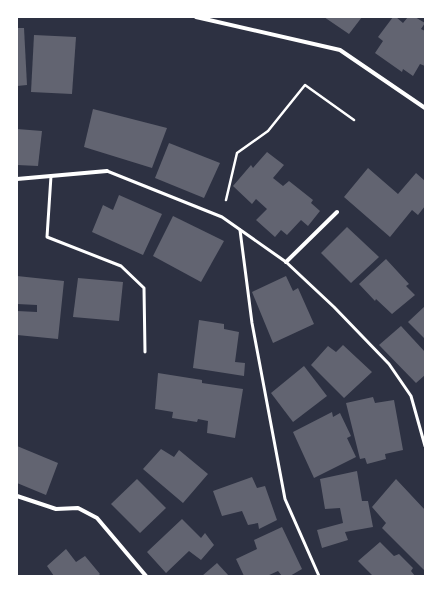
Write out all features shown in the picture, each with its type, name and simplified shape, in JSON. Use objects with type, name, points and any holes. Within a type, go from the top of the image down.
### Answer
[{"type":"street","points":[[196,17],[340,50],[425,108]]},
{"type":"street","points":[[17,179],[107,171]]},
{"type":"street","points":[[286,262],[337,212]]},
{"type":"street","points":[[17,496],[56,509],[78,508],[96,518],[146,576]]},
{"type":"lane","points":[[107,171],[222,216],[286,262],[334,307],[389,364],[411,396],[425,446]]},
{"type":"lane","points":[[51,176],[47,237],[121,266],[144,288],[144,352]]},
{"type":"lane","points":[[240,230],[252,323],[285,499],[319,576]]},
{"type":"path","points":[[222,216],[237,152],[268,131],[305,85],[354,120]]},
{"type":"building","points":[[324,17],[362,17],[349,34]]},
{"type":"building","points":[[393,17],[396,17],[403,23],[408,17],[415,17],[425,23],[421,29],[425,31],[425,66],[420,64],[413,76],[403,69],[402,72],[375,53],[383,41],[378,37]]},
{"type":"building","points":[[17,28],[24,28],[27,85],[17,86]]},
{"type":"building","points":[[34,35],[76,37],[72,94],[31,92]]},
{"type":"building","points":[[93,109],[167,128],[152,168],[84,147]]},
{"type":"building","points":[[17,129],[42,131],[38,166],[17,165]]},
{"type":"building","points":[[169,143],[220,163],[204,198],[155,178]]},
{"type":"building","points":[[267,152],[284,165],[273,178],[283,186],[289,181],[313,200],[311,203],[320,211],[308,226],[301,220],[287,235],[281,230],[275,237],[256,220],[267,209],[256,199],[252,204],[233,186],[251,165],[253,168]]},
{"type":"building","points":[[368,168],[398,194],[416,173],[425,181],[425,206],[418,215],[412,210],[390,237],[344,197]]},
{"type":"building","points":[[119,195],[162,214],[143,255],[92,232],[103,205],[113,210]]},
{"type":"building","points":[[173,216],[224,241],[201,282],[153,256]]},
{"type":"building","points":[[347,227],[379,257],[351,283],[321,253]]},
{"type":"building","points":[[386,259],[409,284],[406,286],[415,295],[392,314],[376,299],[375,301],[359,284]]},
{"type":"building","points":[[17,276],[64,281],[58,339],[17,335],[17,311],[37,312],[37,305],[17,304]]},
{"type":"building","points":[[286,276],[293,291],[298,288],[314,324],[273,343],[252,292]]},
{"type":"building","points":[[78,278],[123,282],[119,321],[73,317]]},
{"type":"building","points":[[425,306],[425,339],[408,322]]},
{"type":"building","points":[[199,320],[224,324],[224,329],[239,332],[235,362],[245,363],[244,376],[193,368]]},
{"type":"building","points":[[401,326],[425,352],[425,375],[416,383],[379,345]]},
{"type":"building","points":[[343,345],[372,372],[344,398],[311,365],[328,346],[336,352]]},
{"type":"building","points":[[304,366],[327,396],[293,422],[271,393]]},
{"type":"building","points":[[158,373],[202,380],[202,383],[243,389],[235,438],[207,433],[208,421],[198,419],[197,422],[172,418],[173,412],[155,409]]},
{"type":"building","points":[[373,397],[375,403],[394,400],[403,450],[385,454],[386,459],[367,464],[365,458],[360,459],[346,403]]},
{"type":"building","points":[[332,412],[333,417],[340,413],[351,436],[347,438],[356,457],[314,478],[293,432]]},
{"type":"building","points":[[17,446],[58,463],[46,495],[17,483]]},
{"type":"building","points":[[161,449],[174,457],[179,450],[208,474],[183,503],[143,469]]},
{"type":"building","points":[[357,471],[362,501],[368,501],[373,527],[345,532],[348,540],[322,548],[317,530],[343,523],[340,508],[325,509],[320,479]]},
{"type":"building","points":[[252,477],[257,488],[265,486],[277,520],[259,529],[258,523],[248,525],[242,511],[222,516],[213,491]]},
{"type":"building","points":[[137,479],[166,508],[140,533],[111,504]]},
{"type":"building","points":[[396,479],[425,510],[425,571],[382,528],[386,523],[372,507]]},
{"type":"building","points":[[182,519],[201,538],[205,533],[214,545],[201,560],[189,551],[166,573],[147,552]]},
{"type":"building","points":[[282,527],[302,569],[290,576],[282,576],[278,571],[267,576],[244,576],[236,559],[257,549],[254,540]]},
{"type":"building","points":[[380,542],[394,556],[399,554],[413,568],[411,571],[415,576],[373,576],[358,561]]},
{"type":"building","points":[[66,549],[76,562],[85,556],[100,574],[98,576],[54,576],[47,566]]},
{"type":"building","points":[[217,563],[229,576],[202,576]]}]
